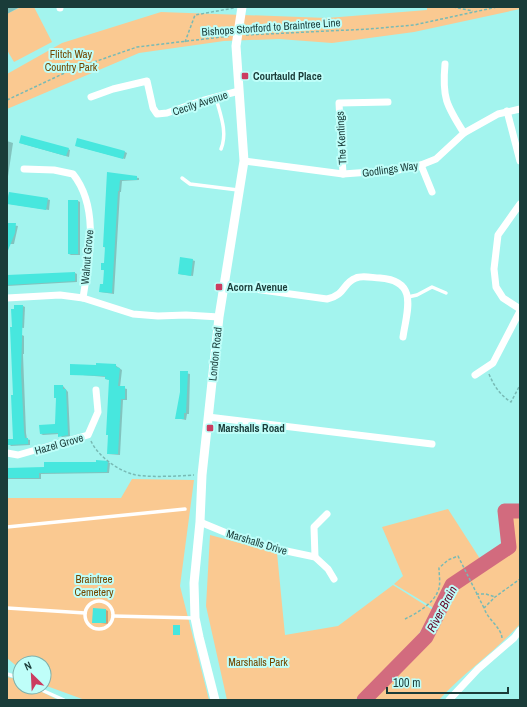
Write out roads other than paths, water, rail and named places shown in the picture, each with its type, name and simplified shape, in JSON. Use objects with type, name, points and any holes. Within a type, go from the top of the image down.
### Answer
[{"type":"street","name":"London Road","points":[[215,700],[196,618],[194,583],[200,522],[202,475],[219,317],[244,161],[236,46],[236,35],[241,8]]},
{"type":"street","points":[[445,64],[443,84],[445,99],[449,110],[464,133]]},
{"type":"street","name":"Cecily Avenue","points":[[91,97],[113,89],[147,81],[153,108],[157,114],[168,113],[201,100],[216,98],[239,91]]},
{"type":"street","name":"The Kentings","points":[[343,174],[339,103],[388,102]]},
{"type":"street","name":"Godlings Way","points":[[244,161],[343,174],[398,170],[421,165],[436,159],[464,133],[507,111],[520,109]]},
{"type":"street","points":[[507,111],[520,161]]},
{"type":"street","points":[[421,165],[432,192]]},
{"type":"street","name":"Walnut Grove","points":[[24,169],[54,170],[74,174],[81,183],[90,218],[88,263],[82,298]]},
{"type":"street","points":[[475,375],[492,364],[520,310],[504,298],[496,287],[494,269],[498,235],[520,204]]},
{"type":"street","points":[[224,285],[327,299],[337,296],[350,281],[357,277],[387,279],[399,282],[405,287],[408,297],[404,337]]},
{"type":"street","points":[[7,298],[60,295],[82,298],[133,314],[219,317]]},
{"type":"street","name":"Hazel Grove","points":[[7,453],[18,455],[88,436],[98,412],[96,390]]},
{"type":"street","points":[[208,418],[432,444]]},
{"type":"street","points":[[327,514],[314,527],[315,557],[328,569],[334,579]]},
{"type":"street","name":"Marshalls Drive","points":[[200,522],[241,539],[277,549],[315,557]]},
{"type":"street","points":[[450,700],[478,669],[514,638],[520,630]]},
{"type":"lane","points":[[216,98],[223,122],[224,136],[221,149]]},
{"type":"lane","points":[[182,178],[190,184],[239,190]]},
{"type":"lane","points":[[408,297],[417,295],[432,287],[446,292]]},
{"type":"lane","points":[[7,527],[184,509]]},
{"type":"lane","points":[[95,601],[102,601],[108,603],[112,609],[113,616],[111,622],[106,627],[100,629],[93,628],[88,623],[85,614],[89,604],[95,601]]},
{"type":"lane","points":[[7,608],[85,614]]},
{"type":"lane","points":[[113,616],[196,618]]},
{"type":"lane","points":[[52,695],[64,700]]},
{"type":"waterway","name":"River Brain","points":[[364,700],[426,637],[452,585],[509,547],[505,511],[520,511]]},
{"type":"place","name":"Courtauld Place","points":[[245,76]]},
{"type":"place","name":"Acorn Avenue","points":[[219,287]]},
{"type":"place","name":"Marshalls Road","points":[[210,428]]},
{"type":"park label","name":"Flitch Way Country Park","points":[[71,60]]},
{"type":"park label","name":"Braintree Cemetery","points":[[94,585]]},
{"type":"park label","name":"Marshalls Park","points":[[258,662]]}]
